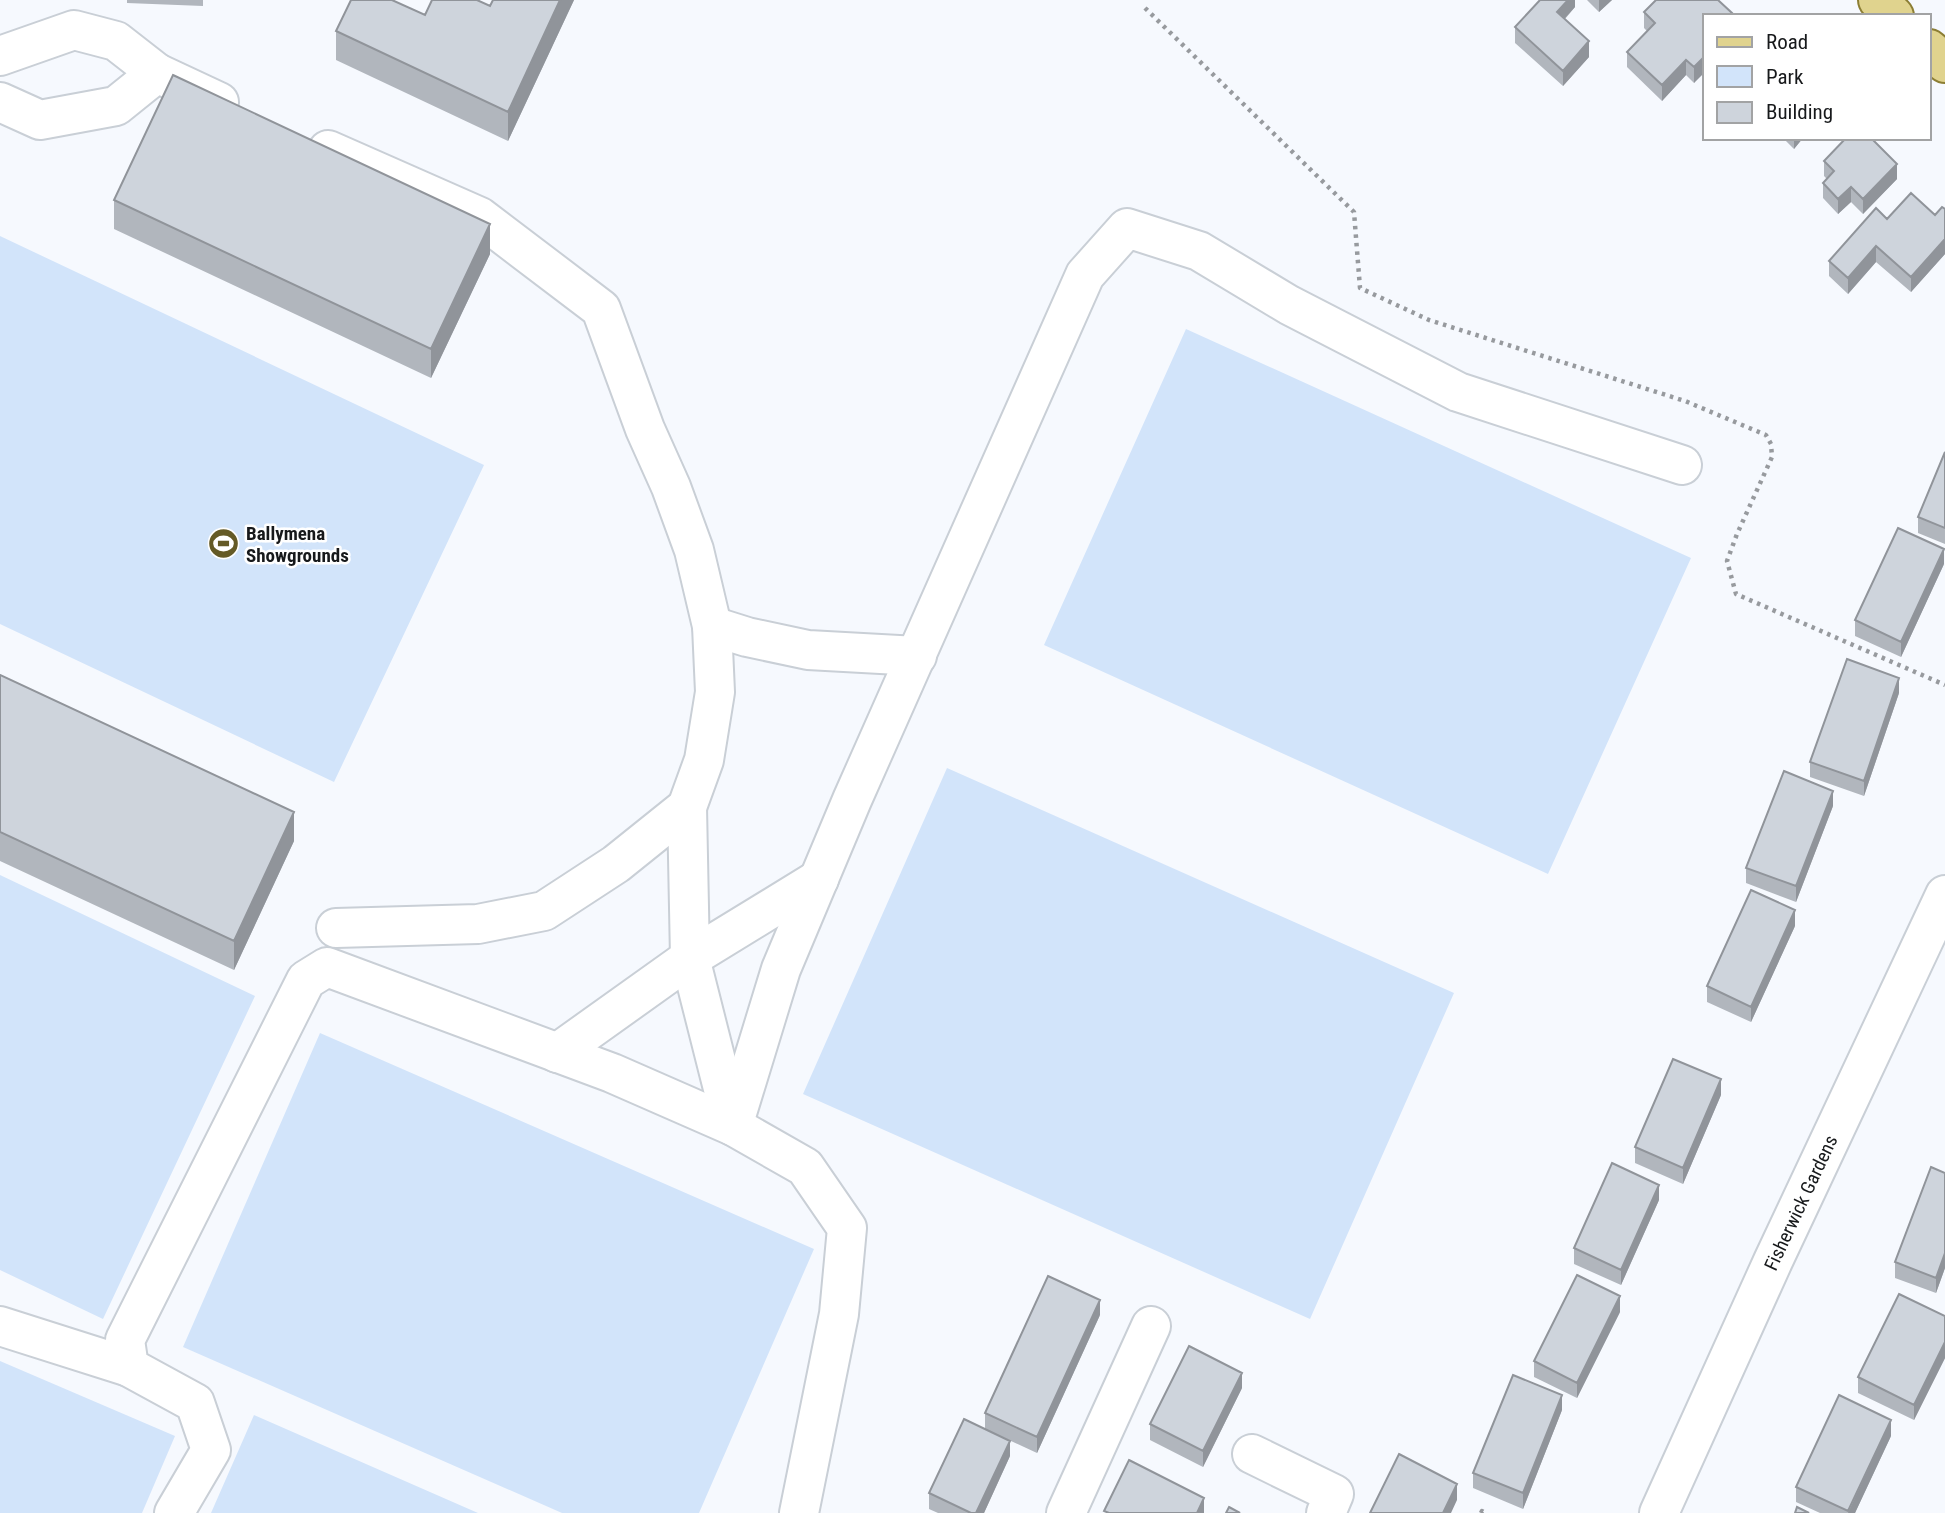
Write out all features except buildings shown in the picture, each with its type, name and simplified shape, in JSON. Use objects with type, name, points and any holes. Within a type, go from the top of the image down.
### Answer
[{"type":"main road","points":[[1878,0],[1892,14]]},
{"type":"main road","points":[[1931,50],[1945,63]]},
{"type":"street","points":[[0,57],[74,15],[116,41],[158,74],[250,116]]},
{"type":"street","points":[[0,102],[40,120],[116,106],[158,74]]},
{"type":"street","points":[[301,138],[480,217],[601,309],[645,429],[671,487],[694,550],[712,626],[715,692],[704,760],[687,807],[690,958],[733,1126]]},
{"type":"street","points":[[733,1126],[781,969],[819,879],[1085,275],[1127,228],[1199,251],[1289,305],[1458,392],[1682,465]]},
{"type":"street","points":[[712,626],[747,637],[808,650],[917,656]]},
{"type":"street","points":[[336,928],[478,924],[544,911],[617,864],[687,807]]},
{"type":"street","points":[[557,1053],[690,958],[819,879]]},
{"type":"street","name":"Fisherwick Gardens","points":[[1659,1513],[1773,1261],[1945,895]]},
{"type":"street","points":[[129,1367],[125,1340],[306,980],[327,967],[612,1073],[733,1126],[805,1167],[847,1228],[839,1314],[799,1513]]},
{"type":"street","points":[[0,1326],[129,1367],[195,1403],[211,1450],[174,1513]]},
{"type":"street","points":[[1066,1513],[1151,1326]]},
{"type":"street","points":[[1252,1454],[1334,1494],[1326,1513]]},
{"type":"path","points":[[1145,8],[1354,212],[1360,288],[1429,320],[1685,401],[1766,435],[1771,444],[1772,457],[1727,561],[1736,594],[1945,685]]},
{"type":"green space","name":"Ballymena Showgrounds","points":[[0,236],[484,465],[334,782],[0,624]]},
{"type":"green space","points":[[1186,329],[1691,558],[1548,874],[1044,645]]},
{"type":"green space","points":[[947,768],[1454,993],[1310,1319],[803,1094]]},
{"type":"green space","points":[[0,875],[255,996],[103,1319],[0,1270]]},
{"type":"green space","points":[[320,1033],[814,1249],[699,1513],[562,1513],[183,1347]]},
{"type":"green space","points":[[0,1361],[175,1436],[142,1513],[0,1513]]},
{"type":"green space","points":[[254,1415],[478,1513],[211,1513]]},
{"type":"place","name":"Ballymena Showgrounds","points":[[223,544]]}]
